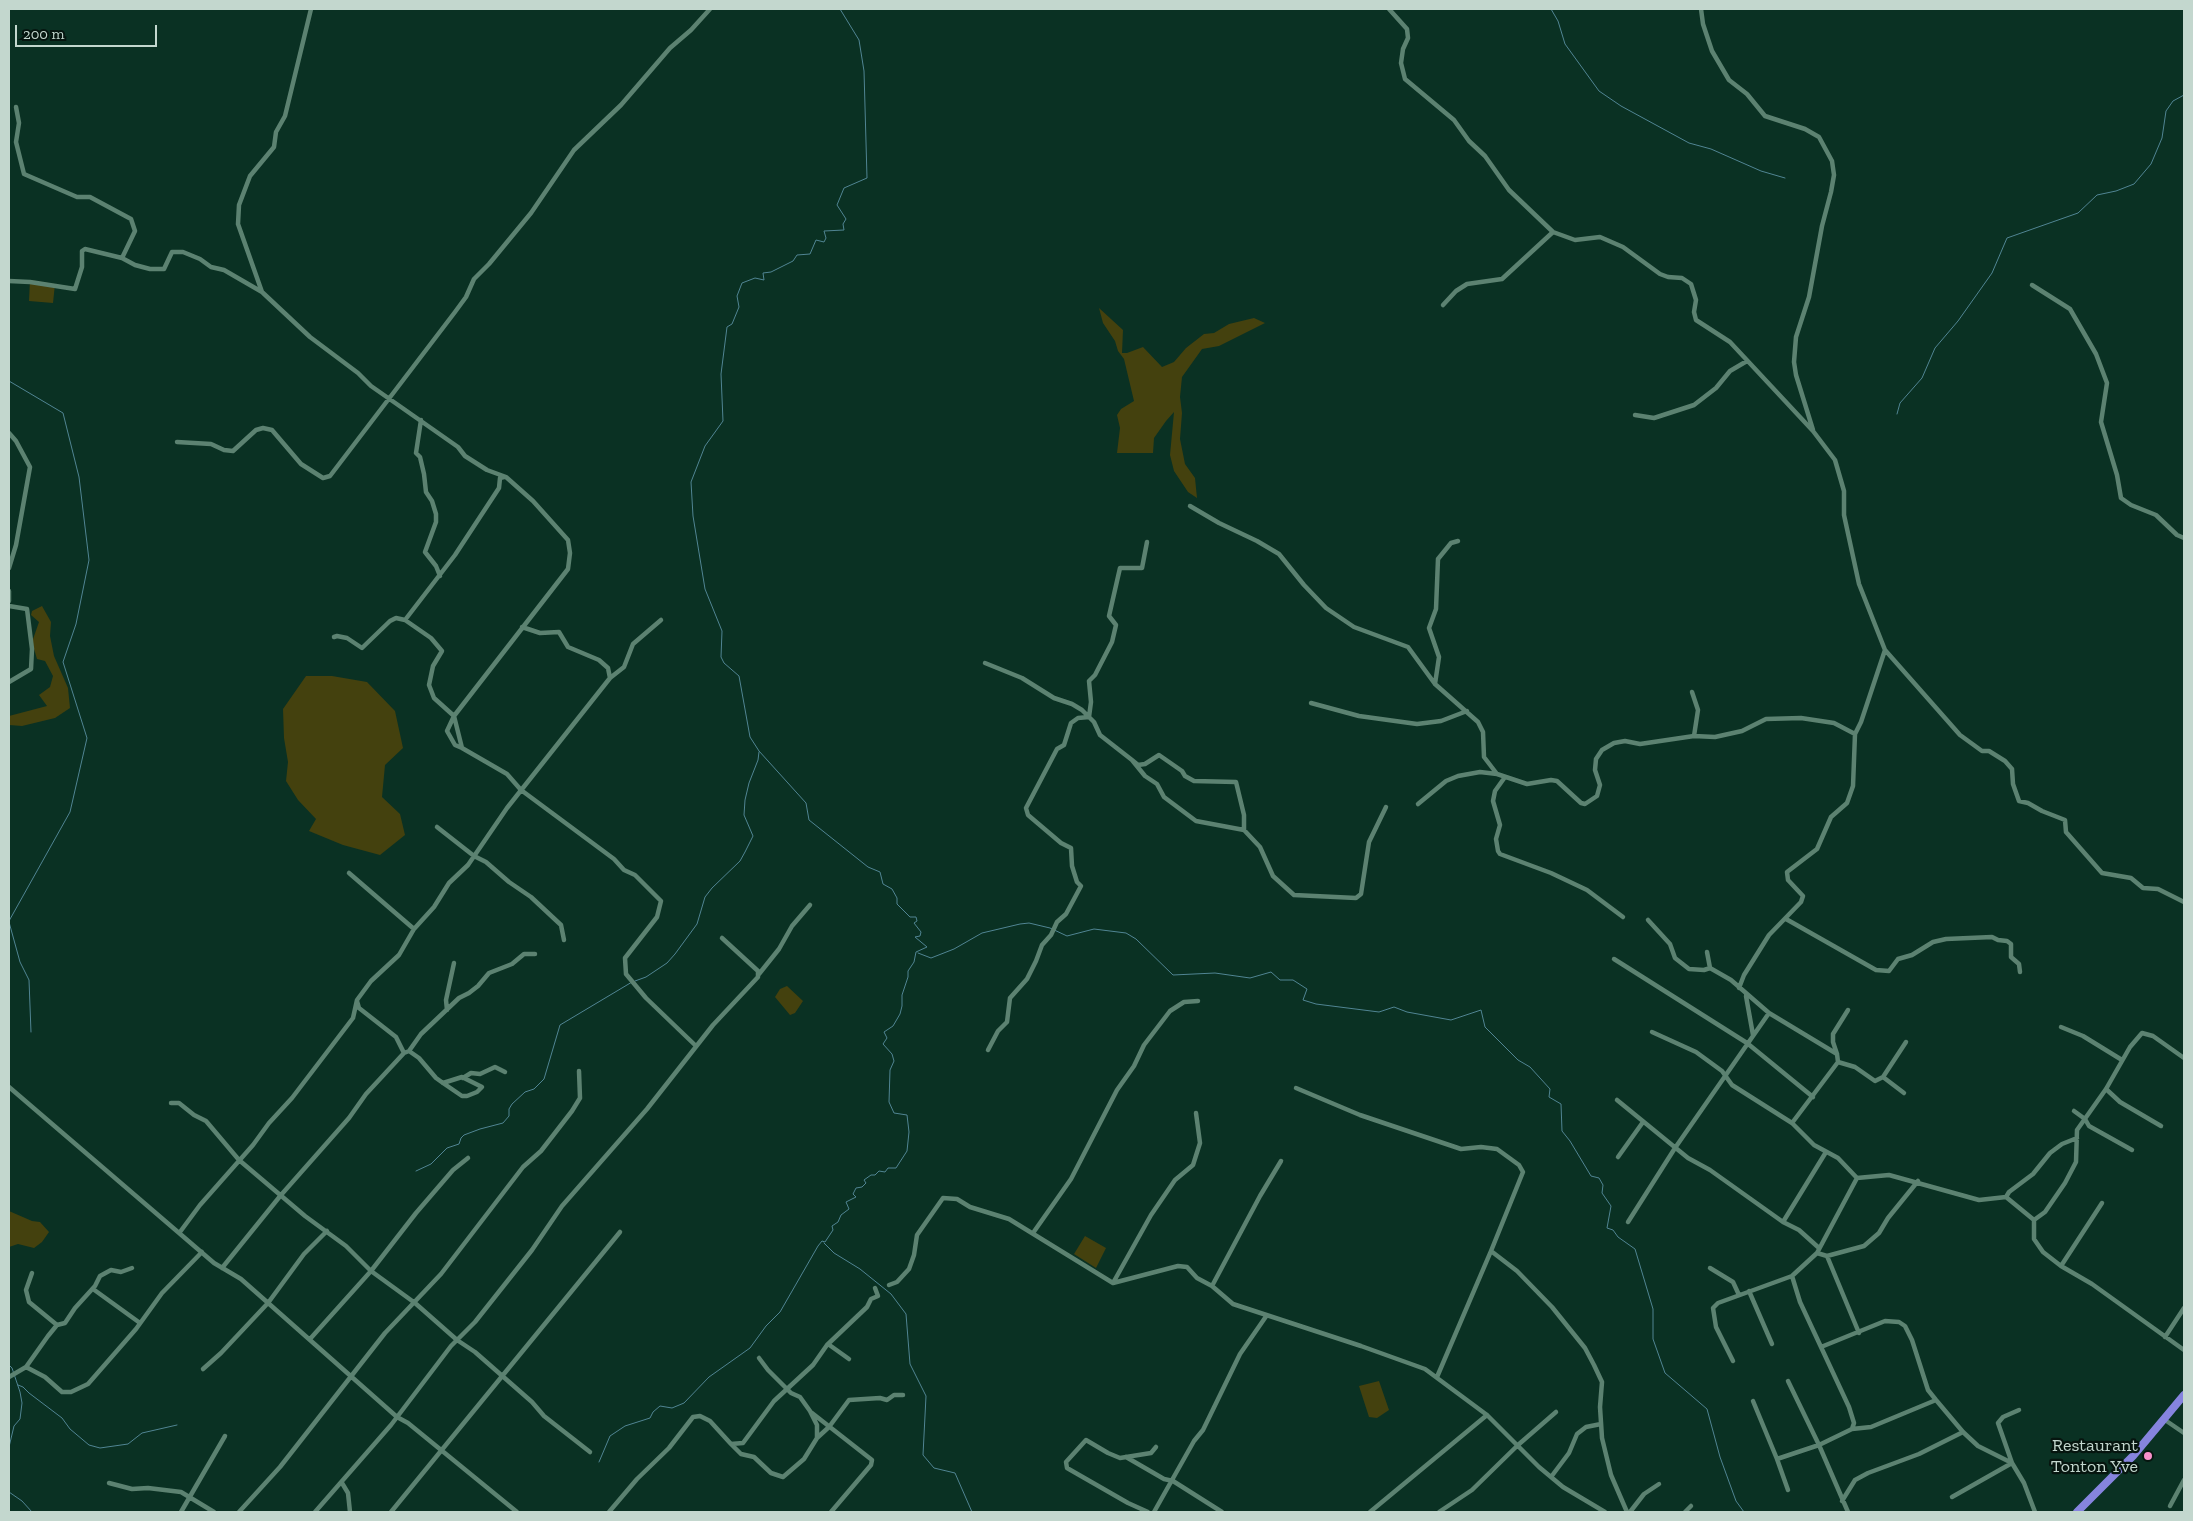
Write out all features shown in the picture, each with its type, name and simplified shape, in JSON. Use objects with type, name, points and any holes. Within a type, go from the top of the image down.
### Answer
[{"type":"highway","points":[[2078,1512],[2133,1456],[2184,1395]]},
{"type":"street","points":[[262,292],[238,224],[239,205],[250,176],[274,147],[276,132],[285,116],[310,9]]},
{"type":"street","points":[[177,442],[211,444],[224,450],[233,451],[256,430],[263,428],[272,430],[300,464],[324,478],[330,476],[336,471],[466,298],[474,279],[489,264],[531,213],[574,150],[621,104],[670,48],[691,30],[710,9]]},
{"type":"street","points":[[1389,9],[1406,29],[1408,38],[1403,49],[1401,63],[1405,79],[1454,120],[1470,141],[1485,156],[1509,190],[1553,232],[1575,240],[1600,237],[1623,247],[1660,274],[1668,277],[1682,278],[1691,284],[1696,300],[1694,312],[1696,320],[1730,342],[1813,431],[1835,460],[1844,491],[1844,515],[1859,584],[1885,650],[1960,734],[1982,751],[1990,751],[2005,760],[2012,769],[2013,784],[2019,800],[2065,820],[2066,832],[2102,873],[2131,878],[2143,888],[2158,889],[2184,902]]},
{"type":"street","points":[[1701,9],[1712,50],[1729,80],[1747,94],[1765,116],[1805,129],[1819,137],[1832,161],[1834,175],[1831,192],[1822,226],[1809,297],[1796,337],[1794,362],[1796,375],[1813,431]]},
{"type":"street","points":[[16,107],[19,123],[16,142],[24,174],[77,197],[90,197],[131,219],[135,231],[122,258]]},
{"type":"street","points":[[1443,305],[1456,291],[1467,284],[1502,279],[1553,232]]},
{"type":"street","points":[[9,281],[30,282],[75,289],[82,266],[82,251],[85,249],[122,258],[142,267],[164,269],[172,252],[183,252],[200,259],[210,267],[224,270],[262,292],[310,336],[358,373],[371,386],[458,447],[465,456],[487,470],[506,477],[533,501],[568,540],[570,553],[568,568],[454,716],[447,731],[456,745],[507,774],[521,790],[614,859],[624,870],[635,875],[661,902],[657,917],[625,958],[626,974],[646,998],[696,1046]]},
{"type":"street","points":[[2032,286],[2070,309],[2096,354],[2107,383],[2101,422],[2117,475],[2121,498],[2130,505],[2156,515],[2184,538]]},
{"type":"street","points":[[1635,416],[1654,418],[1694,405],[1716,388],[1730,371],[1747,361]]},
{"type":"street","points":[[420,420],[416,453],[424,474],[426,492],[432,501],[436,514],[436,522],[425,552],[436,566],[440,576]]},
{"type":"street","points":[[9,433],[16,440],[30,467],[18,539],[9,568]]},
{"type":"street","points":[[405,620],[440,576],[499,488],[500,478],[506,477]]},
{"type":"street","points":[[1190,506],[1279,554],[1304,586],[1326,608],[1354,627],[1408,648],[1436,684],[1478,722],[1483,732],[1484,757],[1497,774]]},
{"type":"street","points":[[1436,684],[1439,658],[1429,628],[1436,610],[1438,559],[1451,543],[1458,541]]},
{"type":"street","points":[[1089,717],[1092,702],[1089,681],[1095,675],[1112,642],[1116,625],[1109,616],[1120,568],[1142,568],[1147,542]]},
{"type":"street","points":[[9,591],[9,601]]},
{"type":"street","points":[[9,606],[27,609],[32,649],[31,669],[9,682]]},
{"type":"street","points":[[334,638],[337,636],[347,638],[362,648],[390,620],[396,618],[405,620],[431,638],[442,650],[433,666],[428,685],[434,698],[454,716],[462,748]]},
{"type":"street","points":[[180,1232],[292,1098],[353,1018],[357,1000],[371,981],[399,955],[414,929],[434,907],[449,883],[474,856],[521,790],[610,678],[624,666],[633,644],[661,620]]},
{"type":"street","points":[[522,627],[540,633],[559,632],[568,647],[599,660],[608,668],[610,678]]},
{"type":"street","points":[[1739,988],[1744,975],[1769,935],[1786,920],[1801,902],[1803,896],[1788,880],[1787,872],[1817,849],[1831,817],[1847,803],[1853,786],[1855,734],[1861,722],[1885,650]]},
{"type":"street","points":[[985,663],[1022,678],[1054,698],[1072,704],[1089,717],[1100,735],[1138,765],[1145,764],[1160,755],[1182,771],[1185,776],[1194,780],[1236,782],[1244,815],[1244,830]]},
{"type":"street","points":[[1692,692],[1698,710],[1694,736]]},
{"type":"street","points":[[1311,703],[1359,716],[1417,724],[1441,721],[1467,711]]},
{"type":"street","points":[[988,1050],[998,1031],[1007,1022],[1010,998],[1027,978],[1042,945],[1051,935],[1057,922],[1066,914],[1081,886],[1077,882],[1072,866],[1071,848],[1061,843],[1028,815],[1026,808],[1057,749],[1064,744],[1071,723],[1078,718],[1089,717]]},
{"type":"street","points":[[1418,804],[1446,781],[1458,776],[1480,772],[1497,774],[1527,784],[1551,780],[1558,781],[1581,803],[1585,804],[1597,796],[1600,785],[1595,770],[1602,750],[1614,743],[1625,740],[1640,744],[1694,736],[1715,737],[1742,731],[1766,719],[1802,718],[1834,723],[1855,734]]},
{"type":"street","points":[[1132,760],[1144,776],[1157,784],[1164,797],[1196,821],[1244,830],[1260,847],[1273,876],[1294,895],[1356,898],[1361,894],[1369,842],[1386,807]]},
{"type":"street","points":[[1505,777],[1495,791],[1493,801],[1500,825],[1496,839],[1500,854],[1551,873],[1586,890],[1622,918]]},
{"type":"street","points":[[437,827],[531,897],[560,925],[564,940]]},
{"type":"street","points":[[349,873],[414,929]]},
{"type":"street","points":[[315,1512],[397,1418],[457,1340],[524,1260],[562,1206],[648,1108],[696,1046],[755,981],[780,949],[792,926],[810,905]]},
{"type":"street","points":[[1648,920],[1670,944],[1675,958],[1689,969],[1704,970],[1710,968],[1731,980],[1746,996],[1768,1013],[1838,1054]]},
{"type":"street","points":[[1786,920],[1876,970],[1889,971],[1898,959],[1912,955],[1933,942],[1946,939],[1992,937],[2011,944],[2011,957],[2019,964],[2020,972]]},
{"type":"street","points":[[722,938],[759,974]]},
{"type":"street","points":[[1708,952],[1710,968]]},
{"type":"street","points":[[222,1268],[281,1195],[349,1118],[366,1094],[407,1052],[421,1034],[459,998],[478,986],[489,973],[512,964],[524,954],[535,954]]},
{"type":"street","points":[[1614,959],[1747,1044],[1813,1097]]},
{"type":"street","points":[[447,1010],[446,1000],[454,963]]},
{"type":"street","points":[[1746,996],[1753,1035]]},
{"type":"street","points":[[357,1000],[359,1008],[396,1037],[407,1052],[419,1058],[443,1083],[462,1096],[477,1092],[482,1087],[463,1078],[454,1078],[443,1083]]},
{"type":"street","points":[[1033,1233],[1071,1179],[1117,1090],[1134,1066],[1144,1045],[1170,1012],[1184,1002],[1198,1001]]},
{"type":"street","points":[[1792,1123],[1838,1062],[1833,1034],[1848,1010]]},
{"type":"street","points":[[1628,1222],[1675,1148],[1768,1013]]},
{"type":"street","points":[[2061,1027],[2083,1036],[2122,1060]]},
{"type":"street","points":[[1652,1032],[1696,1052],[1722,1070],[1732,1085],[1792,1123],[1814,1145],[1846,1165],[1857,1178]]},
{"type":"street","points":[[2034,1220],[2045,1212],[2069,1176],[2076,1162],[2077,1130],[2106,1089],[2122,1060],[2142,1033],[2153,1036],[2184,1058]]},
{"type":"street","points":[[1838,1062],[1855,1067],[1875,1081],[1883,1077],[1906,1042]]},
{"type":"street","points":[[463,1078],[471,1073],[480,1074],[495,1067],[505,1072]]},
{"type":"street","points":[[239,1512],[280,1467],[402,1313],[416,1303],[441,1274],[523,1167],[542,1151],[572,1112],[580,1098],[579,1072]]},
{"type":"street","points":[[1883,1077],[1904,1094]]},
{"type":"street","points":[[9,1087],[94,1162],[202,1252],[222,1268],[241,1279],[397,1418],[408,1423],[517,1512]]},
{"type":"street","points":[[1296,1088],[1360,1115],[1461,1149],[1481,1147],[1498,1149],[1519,1165],[1523,1172],[1492,1251],[1437,1377]]},
{"type":"street","points":[[2106,1089],[2120,1102],[2161,1126]]},
{"type":"street","points":[[1617,1100],[1688,1158],[1745,1193],[1783,1222],[1799,1230],[1818,1250],[1827,1256],[1859,1333]]},
{"type":"street","points":[[171,1102],[179,1103],[194,1115],[206,1121],[239,1160],[346,1246],[371,1271],[416,1303],[457,1340],[502,1375],[544,1416],[590,1452]]},
{"type":"street","points":[[2074,1111],[2085,1119],[2089,1126],[2132,1150]]},
{"type":"street","points":[[1113,1283],[1156,1208],[1175,1180],[1193,1165],[1200,1143],[1196,1113]]},
{"type":"street","points":[[1618,1157],[1643,1122]]},
{"type":"street","points":[[2006,1197],[2009,1192],[2033,1174],[2050,1153],[2062,1144],[2077,1138]]},
{"type":"street","points":[[1783,1222],[1826,1152]]},
{"type":"street","points":[[310,1340],[371,1271],[416,1213],[453,1170],[468,1158]]},
{"type":"street","points":[[1212,1286],[1281,1161]]},
{"type":"street","points":[[1857,1178],[1889,1175],[1918,1181],[1979,1200],[2006,1197],[2034,1220]]},
{"type":"street","points":[[1733,1361],[1716,1327],[1713,1308],[1718,1303],[1792,1276],[1818,1250],[1857,1178]]},
{"type":"street","points":[[1827,1256],[1864,1246],[1872,1240],[1879,1234],[1888,1218],[1918,1181]]},
{"type":"street","points":[[889,1285],[897,1282],[909,1269],[914,1255],[917,1235],[943,1198],[957,1200],[970,1207],[1010,1218],[1113,1283],[1178,1266],[1187,1267],[1197,1278],[1212,1286],[1233,1304],[1425,1369],[1487,1414],[1563,1487],[1606,1512]]},
{"type":"street","points":[[2061,1266],[2102,1203]]},
{"type":"street","points":[[2034,1220],[2034,1239],[2043,1252],[2061,1266],[2092,1284],[2184,1350]]},
{"type":"street","points":[[203,1369],[222,1353],[268,1303],[304,1254],[327,1231]]},
{"type":"street","points":[[391,1512],[443,1451],[502,1375],[620,1232]]},
{"type":"street","points":[[1492,1251],[1517,1271],[1552,1307],[1585,1348],[1602,1382],[1601,1424],[1611,1475],[1629,1512],[1644,1494],[1658,1484]]},
{"type":"street","points":[[26,1367],[45,1377],[62,1392],[71,1392],[88,1384],[140,1323],[162,1293],[202,1252]]},
{"type":"street","points":[[9,1377],[26,1367],[57,1325],[65,1323],[75,1308],[93,1289],[100,1276],[111,1270],[121,1272],[132,1268]]},
{"type":"street","points":[[1710,1268],[1733,1282],[1740,1295]]},
{"type":"street","points":[[32,1273],[26,1290],[30,1302],[57,1325]]},
{"type":"street","points":[[1792,1276],[1800,1302],[1849,1407],[1854,1423],[1852,1429]]},
{"type":"street","points":[[731,1444],[744,1442],[774,1401],[814,1366],[828,1344],[867,1307],[871,1299],[878,1296],[875,1288]]},
{"type":"street","points":[[93,1289],[140,1323]]},
{"type":"street","points":[[1749,1291],[1772,1344]]},
{"type":"street","points":[[2165,1337],[2184,1308]]},
{"type":"street","points":[[1154,1512],[1194,1441],[1203,1430],[1240,1354],[1267,1315]]},
{"type":"street","points":[[1821,1348],[1884,1321],[1899,1322],[1905,1326],[1928,1390],[1936,1400],[1962,1432],[1978,1446],[2012,1463]]},
{"type":"street","points":[[828,1344],[849,1360]]},
{"type":"street","points":[[760,1358],[768,1370],[787,1389],[800,1398],[810,1411],[818,1425],[817,1438]]},
{"type":"street","points":[[1788,1381],[1819,1445],[1848,1512]]},
{"type":"street","points":[[609,1512],[637,1478],[669,1448],[692,1417],[700,1416],[710,1421],[741,1454],[754,1457],[771,1474],[783,1477],[804,1459],[817,1438],[829,1427],[850,1400],[880,1398],[887,1400],[894,1395],[903,1395]]},
{"type":"street","points":[[1777,1459],[1819,1445],[1852,1429],[1870,1427],[1936,1400]]},
{"type":"street","points":[[1753,1401],[1788,1490]]},
{"type":"street","points":[[2019,1410],[2003,1417],[1998,1422],[2012,1463],[2024,1484],[2035,1512]]},
{"type":"street","points":[[810,1411],[872,1460],[871,1465],[831,1512]]},
{"type":"street","points":[[1439,1512],[1472,1490],[1518,1445],[1556,1412]]},
{"type":"street","points":[[1370,1512],[1487,1414]]},
{"type":"street","points":[[2165,1420],[2184,1433]]},
{"type":"street","points":[[1552,1477],[1569,1453],[1577,1434],[1586,1427],[1601,1424]]},
{"type":"street","points":[[1842,1501],[1855,1480],[1919,1454],[1962,1432]]},
{"type":"street","points":[[181,1512],[225,1436]]},
{"type":"street","points":[[1148,1512],[1128,1504],[1066,1468],[1066,1462],[1086,1440],[1120,1458],[1151,1453],[1156,1447]]},
{"type":"street","points":[[1126,1457],[1164,1480],[1172,1481],[1222,1512]]},
{"type":"street","points":[[1952,1497],[2012,1463]]},
{"type":"street","points":[[2170,1506],[2184,1480]]},
{"type":"street","points":[[109,1483],[132,1488],[181,1492],[214,1512]]},
{"type":"street","points":[[342,1483],[348,1492],[350,1512]]},
{"type":"street","points":[[1686,1512],[1691,1506]]},
{"type":"shaded area","points":[[30,280],[55,284],[53,303],[29,301]]},
{"type":"shaded area","points":[[1099,308],[1123,330],[1122,353],[1143,347],[1162,367],[1174,362],[1186,348],[1204,334],[1214,333],[1229,324],[1254,318],[1265,323],[1219,346],[1202,349],[1182,377],[1180,439],[1185,464],[1195,478],[1197,498],[1188,492],[1174,471],[1170,455],[1174,412],[1154,438],[1153,453],[1117,453],[1120,428],[1117,415],[1121,409],[1134,401],[1124,359],[1103,323]]},
{"type":"shaded area","points":[[42,606],[51,622],[50,636],[54,656],[68,688],[70,708],[55,718],[22,726],[9,725],[9,716],[47,706],[39,695],[50,687],[53,676],[45,661],[37,659],[32,642],[39,622],[31,615],[32,611]]},
{"type":"shaded area","points":[[306,676],[332,676],[367,682],[395,711],[403,748],[385,765],[382,797],[400,814],[405,835],[380,855],[343,845],[309,831],[316,819],[298,800],[286,781],[288,762],[284,738],[283,709]]},
{"type":"shaded area","points":[[787,986],[803,1001],[795,1013],[790,1015],[775,997],[780,989]]},
{"type":"shaded area","points":[[9,1211],[32,1221],[40,1222],[49,1232],[42,1242],[34,1248],[18,1244],[9,1247]]},
{"type":"shaded area","points":[[1085,1236],[1106,1248],[1096,1268],[1074,1254]]},
{"type":"shaded area","points":[[1379,1381],[1389,1410],[1377,1418],[1369,1417],[1359,1386]]},
{"type":"waterway","points":[[599,1462],[610,1436],[625,1426],[650,1418],[653,1412],[660,1406],[672,1408],[684,1403],[709,1377],[750,1348],[766,1326],[780,1312],[818,1246],[822,1241],[825,1242],[833,1230],[832,1226],[849,1209],[846,1202],[856,1197],[853,1194],[856,1188],[862,1187],[866,1183],[864,1180],[871,1175],[875,1175],[879,1171],[885,1172],[888,1168],[896,1168],[907,1151],[909,1132],[907,1115],[894,1113],[889,1102],[890,1070],[894,1061],[892,1054],[883,1044],[887,1038],[884,1032],[893,1026],[900,1014],[902,995],[908,971],[914,962],[916,952],[927,947],[915,937],[920,936],[921,932],[914,923],[917,921],[916,917],[910,917],[897,904],[897,898],[892,889],[883,884],[880,872],[868,867],[809,820],[806,803],[759,751],[750,737],[739,676],[724,663],[721,657],[722,631],[705,589],[693,516],[691,482],[705,446],[723,421],[721,374],[727,327],[732,324],[739,307],[737,296],[742,283],[755,278],[764,280],[763,273],[771,272],[793,261],[797,255],[810,254],[816,240],[824,242],[826,238],[824,231],[844,230],[843,224],[846,219],[837,205],[844,188],[867,178],[864,71],[859,40],[840,9]]},
{"type":"waterway","points":[[1551,9],[1558,21],[1565,44],[1599,91],[1621,106],[1689,143],[1711,149],[1761,171],[1785,178]]},
{"type":"waterway","points":[[1897,414],[1900,403],[1922,378],[1935,348],[1958,321],[1992,273],[2007,238],[2078,213],[2097,195],[2116,191],[2134,184],[2151,164],[2162,138],[2166,111],[2173,101],[2184,95]]},
{"type":"waterway","points":[[9,381],[63,413],[79,477],[89,560],[76,624],[63,662],[87,738],[70,812],[9,921]]},
{"type":"waterway","points":[[635,981],[646,977],[667,963],[675,954],[697,924],[705,897],[740,861],[745,852],[753,836],[744,815],[745,800],[759,752]]},
{"type":"waterway","points":[[9,922],[20,962],[29,980],[31,1032]]},
{"type":"waterway","points":[[918,953],[931,958],[954,949],[982,933],[1020,924],[1029,923],[1050,928],[1067,936],[1094,929],[1126,933],[1136,939],[1173,975],[1215,973],[1250,978],[1271,972],[1280,980],[1293,980],[1307,989],[1303,1000],[1316,1004],[1379,1012],[1394,1007],[1407,1012],[1451,1020],[1481,1010],[1485,1027],[1518,1060],[1530,1067],[1550,1089],[1549,1097],[1561,1104],[1562,1131],[1591,1176],[1599,1178],[1603,1185],[1602,1193],[1611,1206],[1607,1228],[1613,1230],[1618,1237],[1635,1249],[1653,1309],[1653,1339],[1665,1373],[1707,1409],[1720,1457],[1736,1501],[1744,1512]]},
{"type":"waterway","points":[[416,1171],[431,1164],[447,1148],[459,1144],[464,1135],[503,1123],[509,1116],[509,1109],[512,1104],[525,1092],[534,1089],[544,1079],[560,1025],[632,982]]},
{"type":"waterway","points":[[824,1243],[834,1253],[860,1269],[891,1294],[906,1314],[910,1364],[926,1396],[923,1455],[934,1468],[955,1473],[972,1512]]},
{"type":"waterway","points":[[9,1365],[12,1368],[22,1403],[20,1419],[14,1426],[9,1447]]},
{"type":"waterway","points":[[18,1385],[62,1418],[70,1429],[89,1445],[100,1448],[128,1444],[142,1433],[177,1425]]},
{"type":"waterway","points":[[9,1492],[22,1501],[32,1512]]},
{"type":"place","name":"Restaurant Tonton Yve","points":[[2148,1456]]}]
